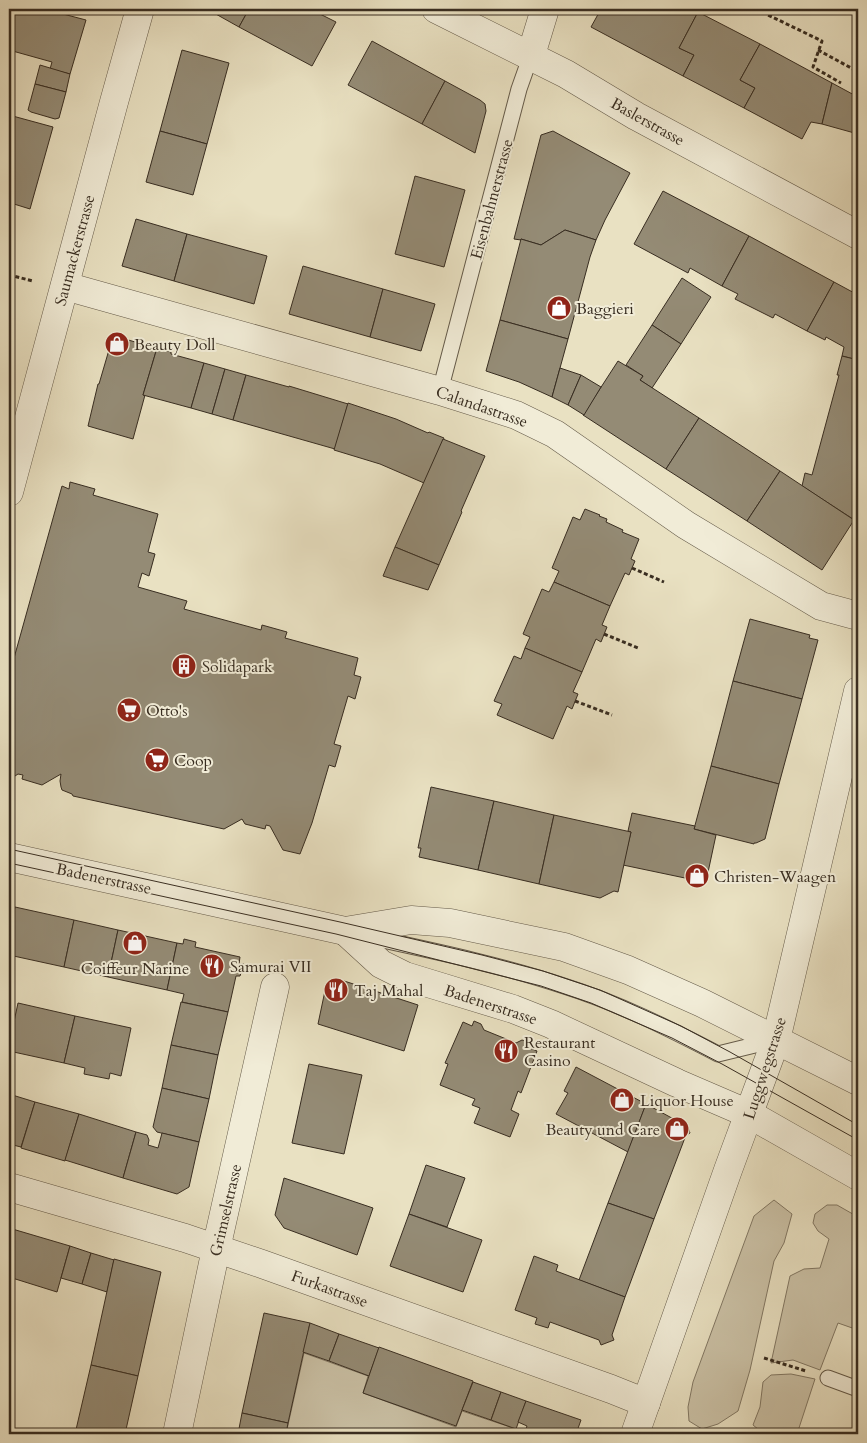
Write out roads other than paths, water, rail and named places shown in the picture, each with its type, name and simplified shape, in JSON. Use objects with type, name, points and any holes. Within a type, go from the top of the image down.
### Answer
[{"type":"street","name":"Saumackerstrasse","points":[[9,492],[140,9]]},
{"type":"street","name":"Baslerstrasse","points":[[436,9],[531,55],[636,116],[858,235]]},
{"type":"street","name":"Eisenbahnerstrasse","points":[[531,55],[545,9]]},
{"type":"street","name":"Calandastrasse","points":[[65,286],[440,391],[516,415],[555,434],[686,525],[821,606],[858,616]]},
{"type":"street","name":"Luggwegstrasse","points":[[635,1434],[776,1040],[858,691]]},
{"type":"street","name":"Badenerstrasse","points":[[9,857],[345,931],[411,920],[450,923],[564,947],[628,970],[686,995],[858,1081]]},
{"type":"street","name":"Badenerstrasse","points":[[345,931],[380,964],[405,976],[513,1009],[551,1024],[677,1083],[749,1114],[858,1176]]},
{"type":"street","name":"Grimselstrasse","points":[[177,1434],[216,1248],[275,987]]},
{"type":"street","name":"Furkastrasse","points":[[9,1187],[216,1248],[646,1403]]},
{"type":"lane","name":"Eisenbahnerstrasse","points":[[440,391],[519,90],[531,55]]},
{"type":"lane","name":"Badenerstrasse","points":[[345,931],[496,966],[565,986],[615,1004],[718,1054],[776,1040]]},
{"type":"lane","points":[[828,1378],[858,1390]]},
{"type":"tram line","points":[[9,849],[340,922],[543,971],[600,990],[681,1026],[858,1125]]},
{"type":"tram line","points":[[9,863],[336,934],[541,986],[591,1003],[672,1038],[858,1140]]},
{"type":"place","name":"Baggieri","points":[[559,308]]},
{"type":"place","name":"Beauty Doll","points":[[117,344]]},
{"type":"place","name":"Solidapark","points":[[184,666]]},
{"type":"place","name":"Otto's","points":[[129,710]]},
{"type":"place","name":"Coop","points":[[157,760]]},
{"type":"place","name":"Christen-Waagen","points":[[697,876]]},
{"type":"place","name":"Coiffeur Narine","points":[[135,943]]},
{"type":"place","name":"Samurai VII","points":[[212,966]]},
{"type":"place","name":"Taj Mahal","points":[[336,990]]},
{"type":"place","name":"Restaurant Casino","points":[[506,1051]]},
{"type":"place","name":"Liquor House","points":[[622,1100]]},
{"type":"place","name":"Beauty und Care","points":[[677,1129]]}]
